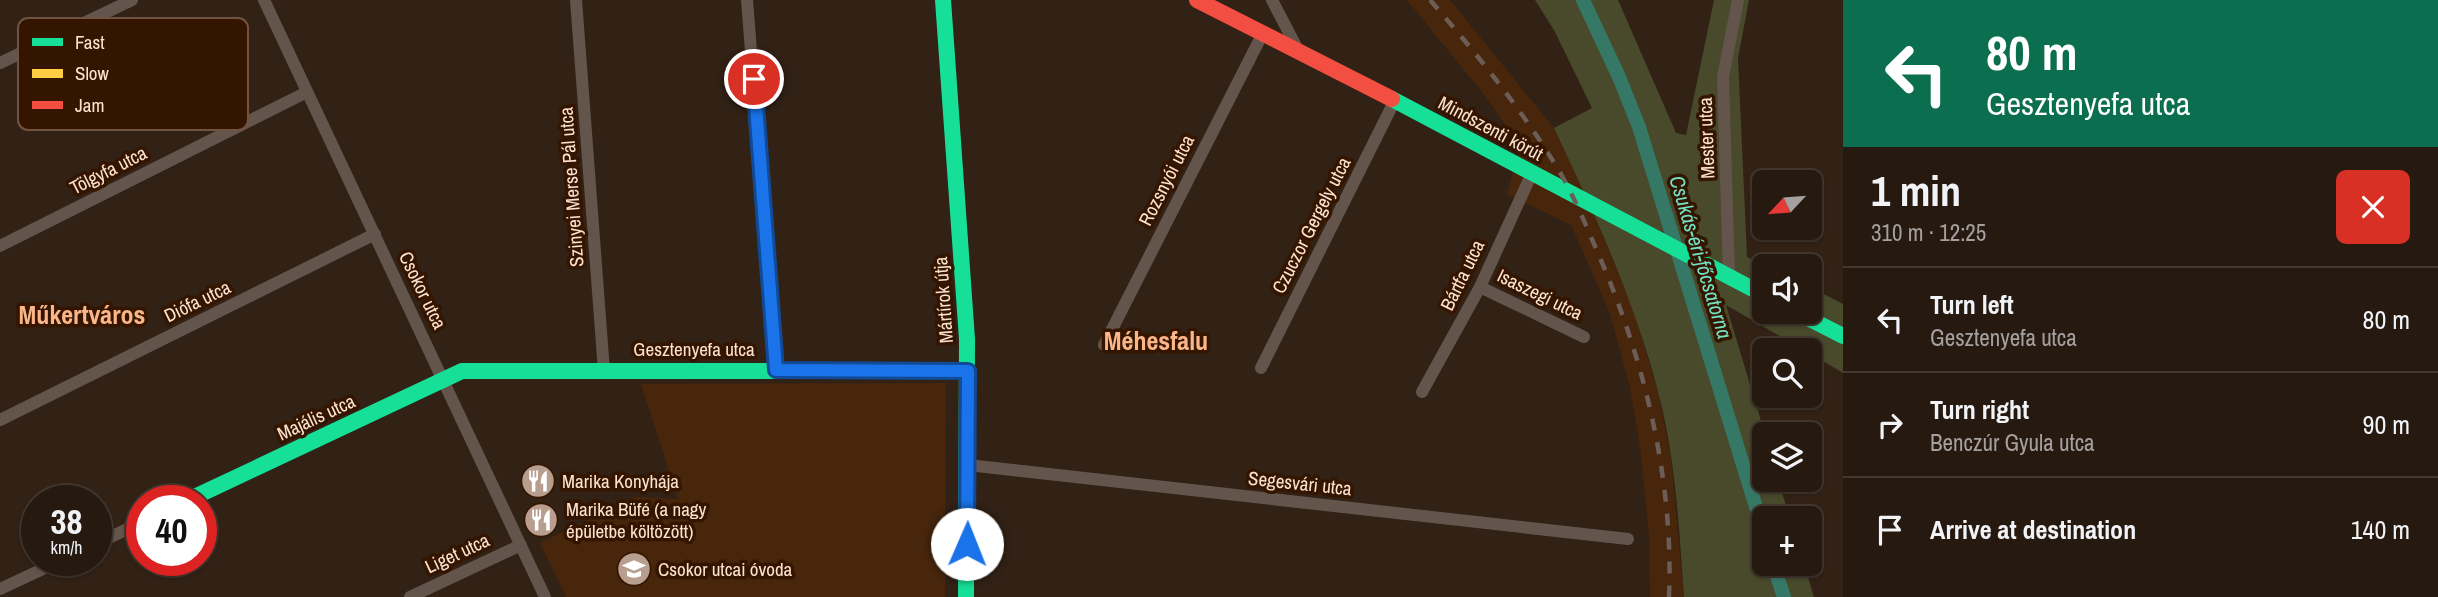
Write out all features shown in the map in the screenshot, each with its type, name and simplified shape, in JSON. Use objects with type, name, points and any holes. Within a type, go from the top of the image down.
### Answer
[{"type":"street","points":[[94,18],[132,0]]},
{"type":"street","name":"Csokor utca","points":[[264,0],[545,597]]},
{"type":"street","name":"Szinyei Merse Pál utca","points":[[576,0],[604,371]]},
{"type":"street","points":[[747,0],[776,370]]},
{"type":"street","name":"Mártírok útja","points":[[943,0],[968,371],[967,597]]},
{"type":"street","name":"Mindszenti körút","points":[[1197,0],[1395,100],[1752,288]]},
{"type":"street","points":[[1272,0],[1298,51]]},
{"type":"street","name":"Mester utca","points":[[1730,276],[1723,77],[1738,0]]},
{"type":"street","name":"Rozsnyói utca","points":[[1104,345],[1263,33]]},
{"type":"street","points":[[0,63],[18,54]]},
{"type":"street","name":"Tölgyfa utca","points":[[248,122],[307,92]]},
{"type":"street","name":"Czuczor Gergely utca","points":[[1261,368],[1395,100]]},
{"type":"street","name":"Tölgyfa utca","points":[[0,246],[231,130]]},
{"type":"street","name":"Bártfa utca","points":[[1422,392],[1480,287],[1532,173]]},
{"type":"street","name":"Diófa utca","points":[[0,420],[374,234]]},
{"type":"street","name":"Isaszegi utca","points":[[1480,287],[1584,337]]},
{"type":"street","points":[[1820,324],[1843,336]]},
{"type":"street","name":"Gesztenyefa utca","points":[[462,371],[968,371]]},
{"type":"street","name":"Majális utca","points":[[217,486],[462,371]]},
{"type":"street","name":"Segesvári utca","points":[[968,465],[1628,539]]},
{"type":"street","name":"Liget utca","points":[[410,597],[521,545]]},
{"type":"street","points":[[0,589],[28,576]]},
{"type":"shaded area","points":[[1407,0],[1450,0],[1554,128],[1580,182],[1634,310],[1659,397],[1671,458],[1684,597],[1650,597],[1649,536],[1641,454],[1630,387],[1609,311],[1571,225],[1507,194],[1520,145],[1481,91]]},
{"type":"shaded area","points":[[946,383],[945,597],[566,597],[540,543],[635,497],[678,499],[641,384]]},
{"type":"green space","points":[[1535,0],[1618,0],[1676,133],[1686,135],[1714,0],[1749,0],[1738,58],[1747,257],[1752,260],[1752,320],[1726,305],[1752,391],[1752,408],[1757,408],[1761,422],[1752,422],[1752,492],[1782,492],[1786,506],[1752,506],[1752,576],[1808,576],[1814,597],[1684,597],[1673,470],[1665,421],[1650,361],[1613,260],[1554,128],[1592,108],[1554,30]]},
{"type":"green space","points":[[1822,293],[1843,304],[1843,373],[1822,360],[1822,338],[1783,338],[1759,324],[1822,324]]},
{"type":"waterway","name":"Csukás-éri-főcsatorna","points":[[1583,0],[1639,127],[1756,506]]},
{"type":"waterway","name":"Csukás-éri-főcsatorna","points":[[1777,576],[1784,597]]},
{"type":"railway","points":[[1430,0],[1499,84],[1547,151],[1576,202],[1614,292],[1642,376],[1661,464],[1669,553],[1669,597]]},
{"type":"traffic: fast","points":[[943,0],[967,339],[966,597]]},
{"type":"traffic: fast","points":[[1392,99],[1752,289]]},
{"type":"traffic: fast","points":[[1820,324],[1843,336]]},
{"type":"traffic: fast","points":[[217,486],[462,371],[820,371]]},
{"type":"traffic: slow","points":[[820,371],[968,371]]},
{"type":"traffic: jam","points":[[1197,0],[1392,99]]},
{"type":"place","name":"Marika Konyhája","points":[[538,481]]},
{"type":"place","name":"Marika Büfé (a nagy épületbe költözött)","points":[[541,520]]},
{"type":"place","name":"Csokor utcai óvoda","points":[[634,569]]},
{"type":"district","name":"Műkertváros","points":[[82,314]]},
{"type":"district","name":"Méhesfalu","points":[[1156,340]]},
{"type":"route","points":[[754,79],[776,370],[968,371],[967,544]]}]
